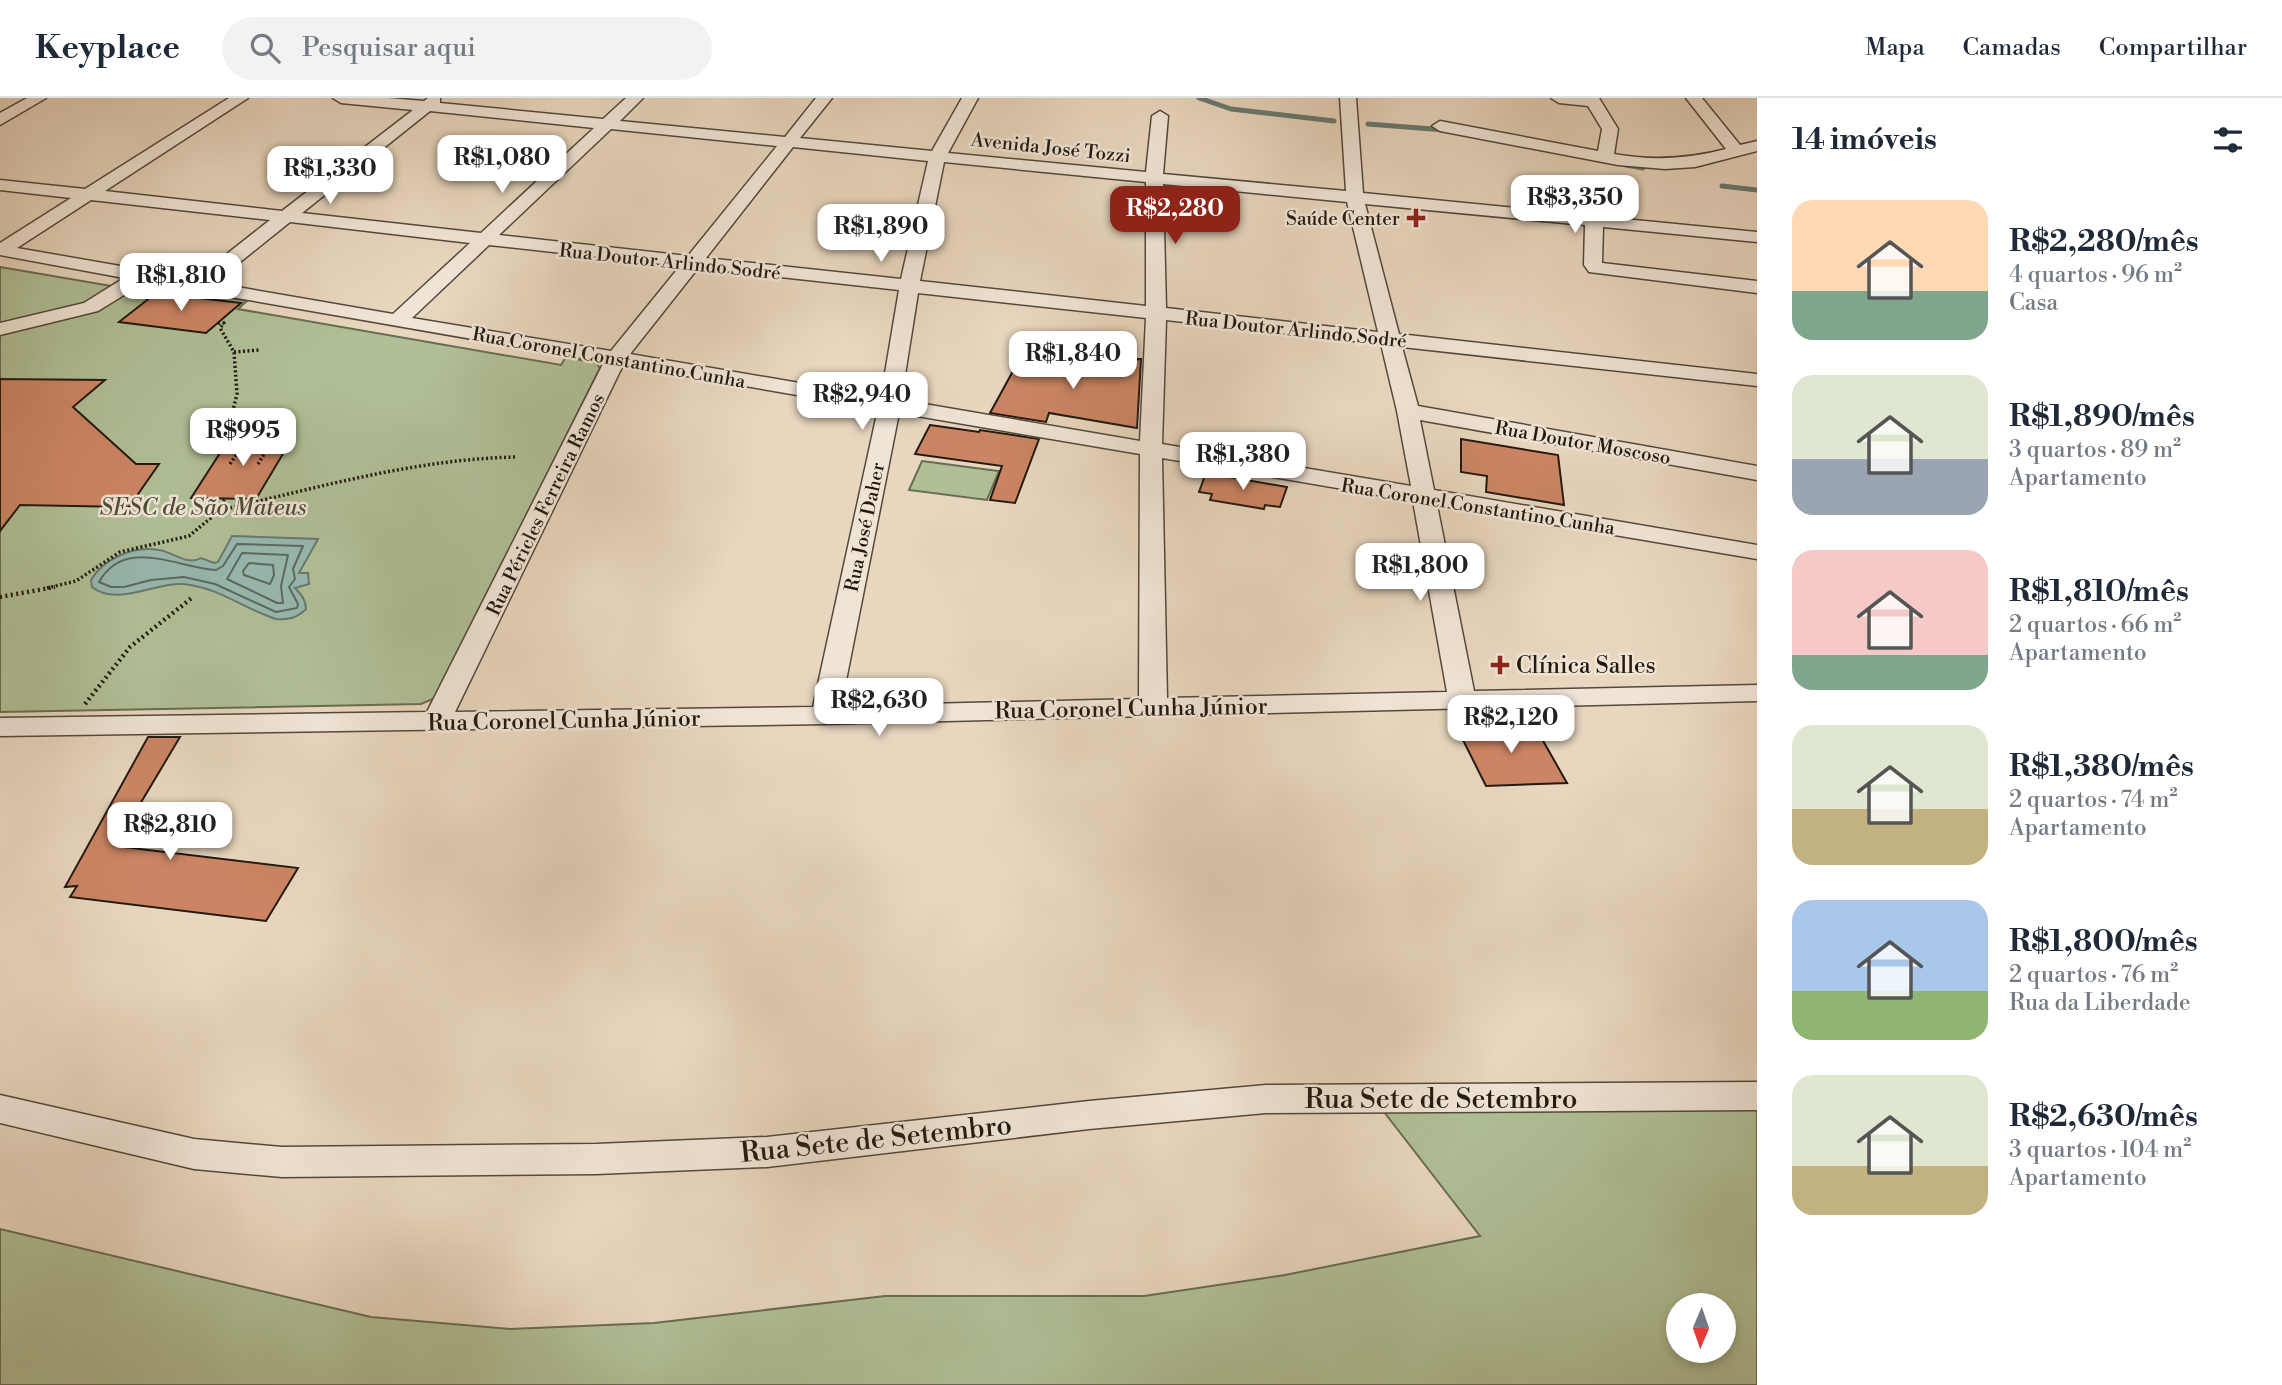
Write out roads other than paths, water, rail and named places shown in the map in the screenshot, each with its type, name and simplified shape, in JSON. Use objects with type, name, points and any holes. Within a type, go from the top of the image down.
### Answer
[{"type":"street","points":[[0,120],[38,98]]},
{"type":"street","points":[[1,250],[240,98]]},
{"type":"street","name":"Avenida José Tozzi","points":[[341,98],[433,102],[606,125],[1354,200],[1757,237]]},
{"type":"street","points":[[397,321],[635,98]]},
{"type":"street","name":"Rua Péricles Ferreira Ramos","points":[[436,722],[616,358],[824,98]]},
{"type":"street","name":"Rua José Daher","points":[[825,715],[890,405],[909,287],[937,157],[970,98]]},
{"type":"street","points":[[1348,98],[1354,200],[1408,411],[1462,701]]},
{"type":"street","points":[[1559,98],[1592,100],[1610,129],[1605,157]]},
{"type":"street","points":[[1694,98],[1737,152]]},
{"type":"street","points":[[199,285],[433,102]]},
{"type":"street","points":[[1153,707],[1151,449],[1156,314],[1154,179],[1160,116]]},
{"type":"street","points":[[1440,126],[1605,157],[1665,164],[1695,162],[1757,146]]},
{"type":"street","name":"Rua Doutor Arlindo Sodré","points":[[0,185],[1757,380]]},
{"type":"street","points":[[1599,197],[1594,223],[1594,267],[1757,287]]},
{"type":"street","name":"Rua Coronel Constantino Cunha","points":[[1,250],[397,321],[1757,552]]},
{"type":"street","points":[[0,330],[90,307],[142,275]]},
{"type":"street","name":"Rua Doutor Moscoso","points":[[1408,411],[1757,473]]},
{"type":"street","name":"Rua Coronel Cunha Júnior","points":[[0,727],[825,715],[1757,693]]},
{"type":"street","name":"Rua Sete de Setembro","points":[[0,1109],[194,1154],[282,1162],[596,1159],[767,1152],[1089,1115],[1266,1099],[1757,1096]]},
{"type":"water","points":[[232,536],[318,539],[299,573],[308,573],[309,584],[295,588],[303,597],[306,609],[292,618],[276,619],[196,586],[172,584],[113,595],[92,587],[91,580],[96,572],[120,555],[149,549],[164,551],[185,560],[201,558],[214,563],[218,562]]},
{"type":"waterway","points":[[1199,98],[1231,109],[1334,121]]},
{"type":"waterway","points":[[1368,124],[1445,130]]},
{"type":"waterway","points":[[1626,165],[1643,168]]},
{"type":"waterway","points":[[1722,186],[1757,190]]},
{"type":"place","name":"Saúde Center","points":[[1416,218]]},
{"type":"place","name":"Clínica Salles","points":[[1500,665]]},
{"type":"park label","name":"SESC de São Mateus","points":[[203,507]]}]
